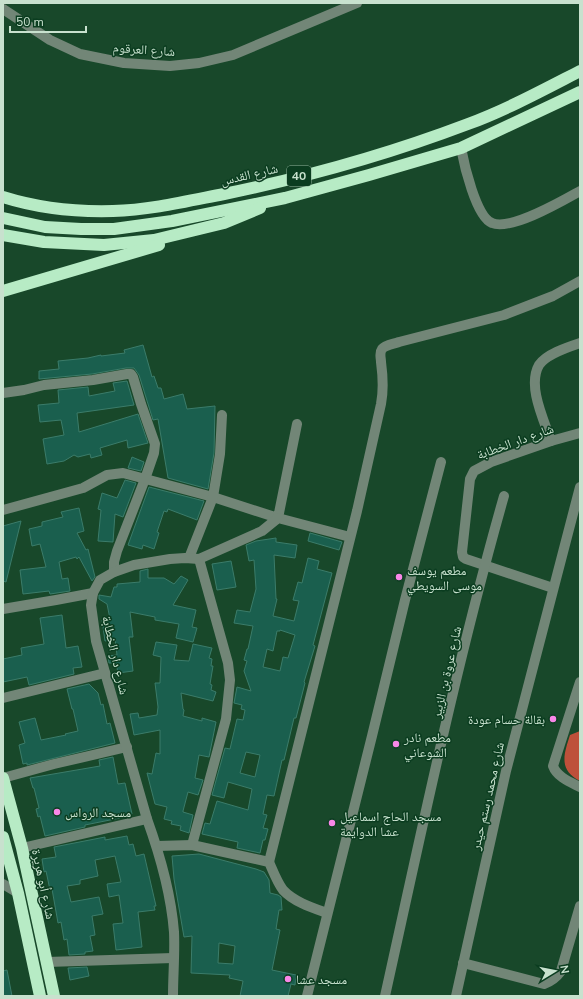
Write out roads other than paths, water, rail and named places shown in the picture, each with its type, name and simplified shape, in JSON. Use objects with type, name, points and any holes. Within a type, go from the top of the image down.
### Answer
[{"type":"highway","name":"شارع القدس","points":[[3,197],[54,209],[114,211],[152,207],[257,187],[350,163],[469,124],[533,95],[580,71]]},
{"type":"highway","name":"40","points":[[3,218],[45,227],[114,229],[172,221],[285,198],[461,148],[580,92]]},
{"type":"highway","points":[[3,291],[182,239],[285,198]]},
{"type":"highway","points":[[3,235],[44,242],[104,245],[154,240],[224,223]]},
{"type":"highway","name":"شارع أبو هريرة","points":[[3,778],[22,848],[47,962],[57,994]]},
{"type":"highway","points":[[3,837],[5,851],[18,893],[40,996]]},
{"type":"street","name":"شارع العرقوم","points":[[3,9],[50,40],[80,54],[124,63],[170,66],[199,63],[232,55],[357,3]]},
{"type":"street","points":[[461,148],[475,198],[485,218],[492,223],[501,224],[529,217],[548,209],[580,191]]},
{"type":"street","points":[[327,913],[293,898],[284,890],[276,878],[269,862],[350,537],[384,391],[380,354],[382,349],[386,346],[399,342],[504,315],[553,296],[580,281]]},
{"type":"street","points":[[551,441],[537,399],[535,379],[540,365],[550,356],[567,347],[580,343]]},
{"type":"street","points":[[3,393],[44,385],[131,374],[155,444],[154,453],[145,479],[117,551],[114,562],[114,572]]},
{"type":"street","points":[[192,845],[226,718],[230,680],[228,663],[194,558],[213,497],[220,454],[222,415]]},
{"type":"street","points":[[3,608],[92,593],[100,580],[114,572],[134,565],[170,559],[194,558],[262,531],[278,518],[297,424]]},
{"type":"street","name":"شارع دار الخطابة","points":[[553,588],[466,559],[462,552],[470,479],[474,471],[491,462],[551,441],[580,433]]},
{"type":"street","points":[[307,996],[441,462]]},
{"type":"street","points":[[3,510],[83,488],[107,475],[123,473],[213,497],[278,518],[350,537]]},
{"type":"street","name":"شارع محمد رستم حيدر","points":[[456,996],[506,771],[580,487]]},
{"type":"street","name":"شارع عروة بن الزبير","points":[[385,996],[484,565],[504,496]]},
{"type":"street","name":"شارع دار الخطابة","points":[[92,593],[91,605],[96,641],[147,819],[157,846],[172,911],[174,934],[173,996]]},
{"type":"street","points":[[3,698],[105,673]]},
{"type":"street","points":[[580,682],[553,766],[555,771],[560,776],[580,787]]},
{"type":"street","points":[[3,778],[46,766],[127,747]]},
{"type":"street","points":[[22,848],[147,819]]},
{"type":"street","points":[[157,846],[192,845],[269,862]]},
{"type":"street","points":[[3,884],[18,893]]},
{"type":"street","points":[[463,963],[544,984],[551,981],[561,971],[580,906]]},
{"type":"street","points":[[47,962],[173,958]]},
{"type":"place","name":"مطعم يوسف موسى السويطي","points":[[399,577]]},
{"type":"place","name":"بقالة حسام عودة","points":[[553,719]]},
{"type":"place","name":"مطعم نادر الشوعاني","points":[[396,744]]},
{"type":"place","name":"مسجد الرواس","points":[[57,812]]},
{"type":"place","name":"مسجد الحاج اسماعيل عشا الدوايمة","points":[[332,823]]},
{"type":"place","name":"مسجد عشا","points":[[288,979]]}]
